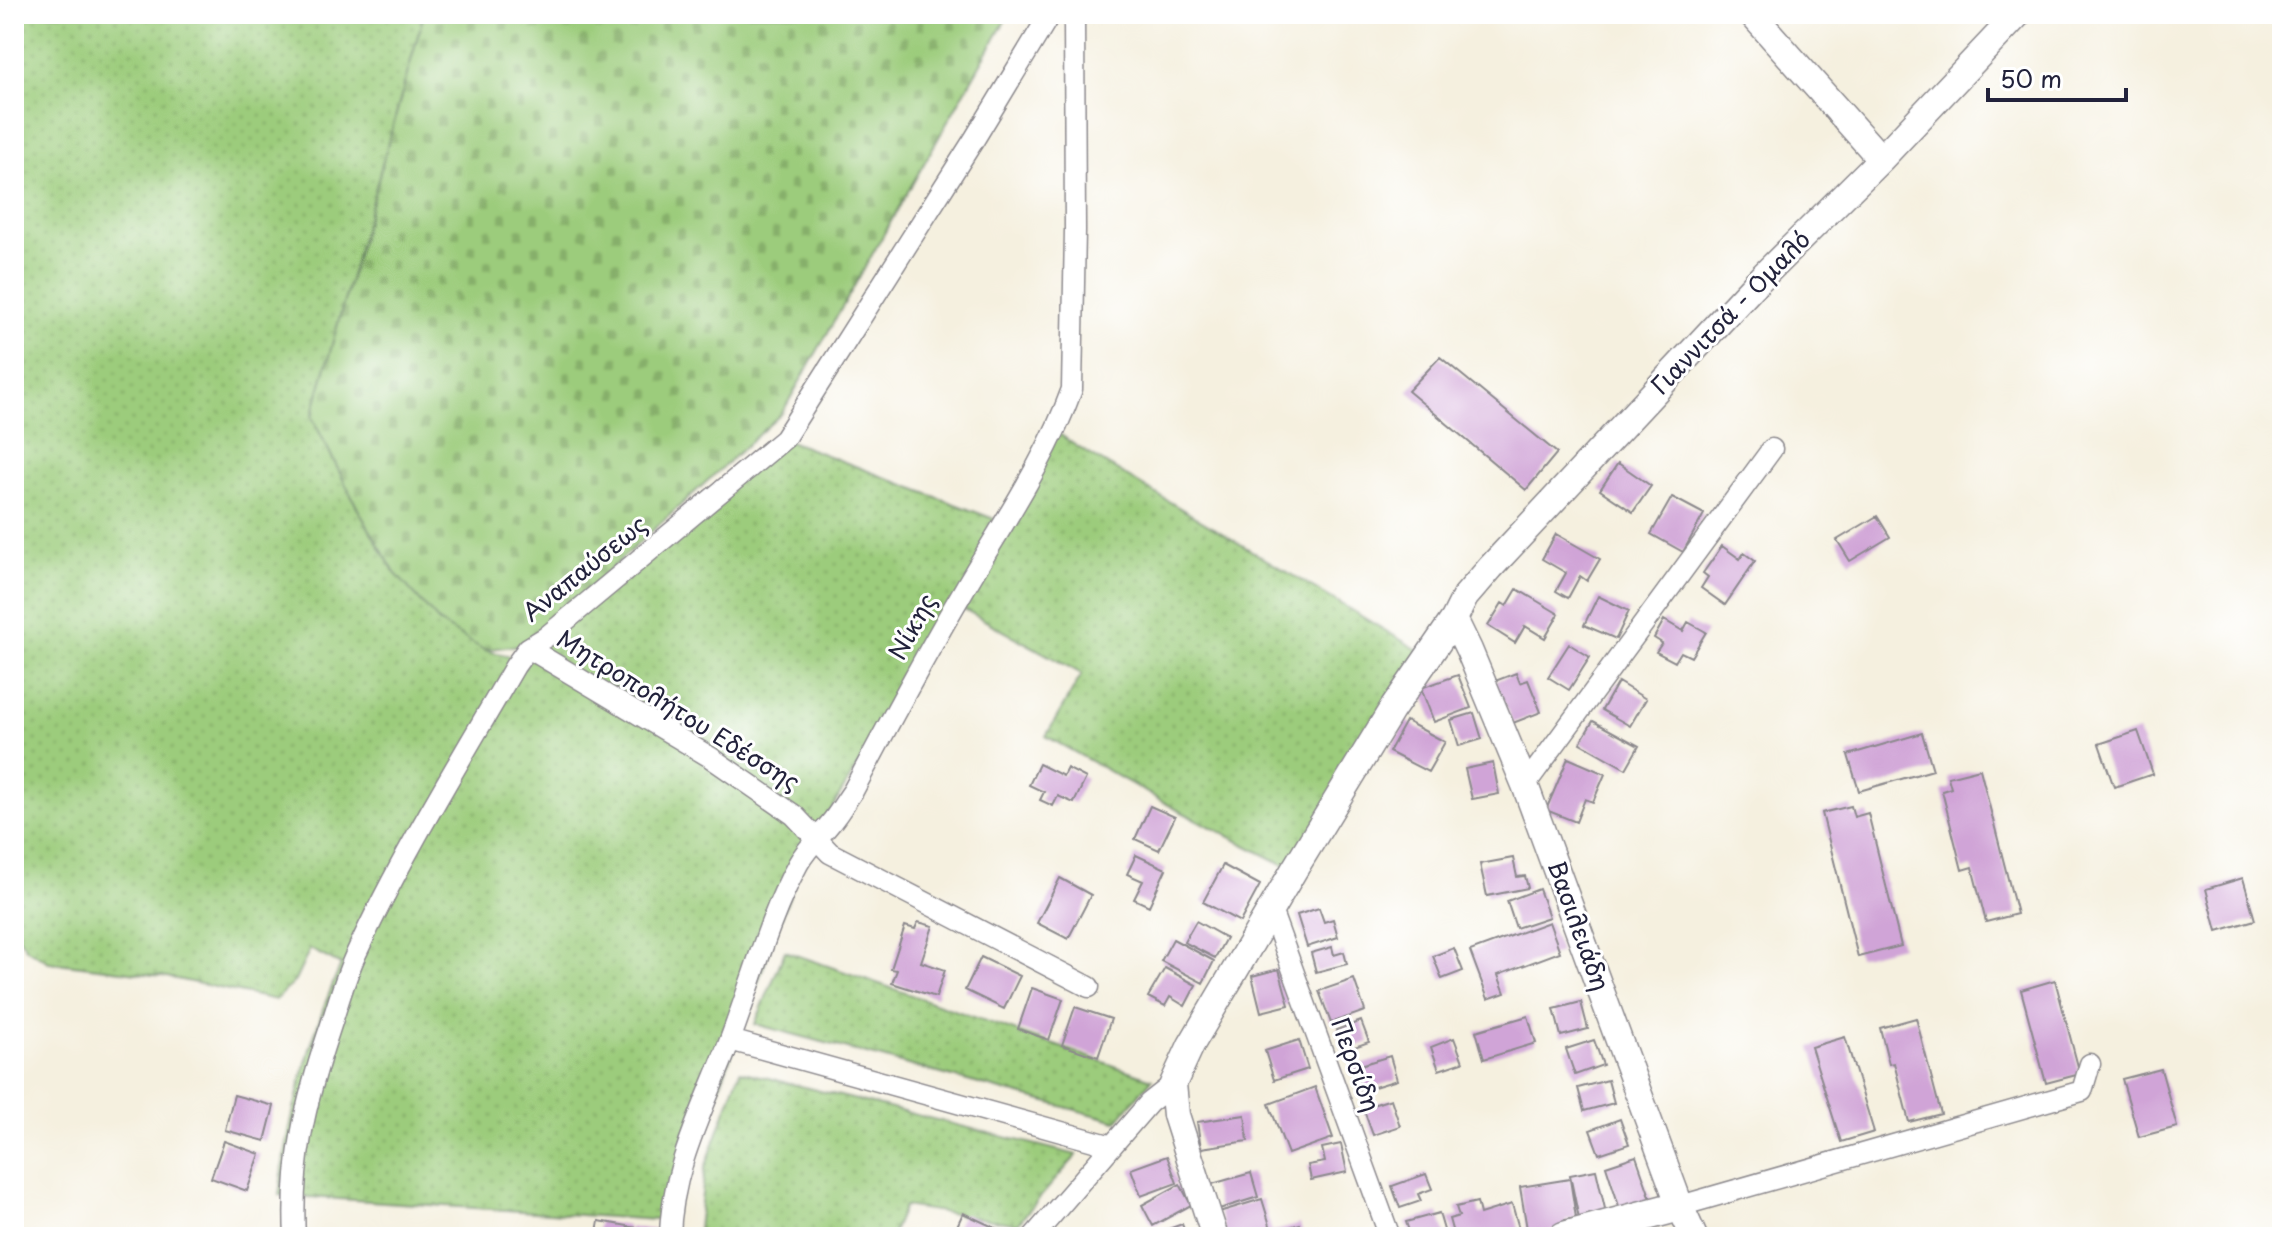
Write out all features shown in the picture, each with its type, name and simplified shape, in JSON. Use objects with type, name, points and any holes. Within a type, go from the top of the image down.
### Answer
[{"type":"main road","points":[[1564,1237],[1680,1206]]},
{"type":"street","name":"Αναπαύσεως","points":[[295,1237],[294,1190],[304,1116],[349,969],[426,818],[515,666],[528,648],[552,632],[784,439],[1050,14]]},
{"type":"street","name":"Νίκης","points":[[670,1237],[673,1201],[682,1160],[787,887],[805,853],[836,817],[853,791],[955,604],[1024,488],[1065,409],[1072,389],[1074,14]]},
{"type":"street","points":[[1752,14],[1881,159]]},
{"type":"street","name":"Γιαννιτσά - Ομαλό","points":[[1173,1084],[1191,1045],[1271,910],[1391,711],[1454,619],[1465,597],[1757,282],[1881,159],[2018,14]]},
{"type":"street","points":[[1525,785],[1772,449]]},
{"type":"street","name":"Βασιλειάδη","points":[[1454,619],[1525,785],[1694,1237]]},
{"type":"street","name":"Μητροπολήτου Εδέσσης","points":[[528,648],[710,757],[794,815],[830,853],[1089,987]]},
{"type":"street","name":"Περσίδη","points":[[1271,910],[1390,1237]]},
{"type":"street","points":[[730,1040],[1112,1146]]},
{"type":"street","points":[[1680,1206],[2082,1091],[2090,1064]]},
{"type":"street","points":[[1033,1237],[1149,1103],[1173,1084]]},
{"type":"street","points":[[1173,1084],[1176,1115],[1215,1237]]},
{"type":"green space","points":[[14,14],[424,14],[312,417],[359,511],[395,573],[484,650],[519,658],[784,439],[994,519],[1002,525],[1054,430],[1428,656],[1294,870],[1176,809],[1046,736],[1082,674],[955,604],[805,853],[671,1221],[279,1195],[288,1136],[302,1078],[319,1021],[341,965],[310,949],[295,981],[276,1000],[162,976],[49,962],[27,949],[14,930]]},
{"type":"green space","points":[[424,14],[1009,14],[782,413],[528,644],[484,650],[440,623],[395,573],[359,511],[312,417]]},
{"type":"green space","points":[[785,951],[1152,1079],[1117,1121],[755,1024]]},
{"type":"green space","points":[[740,1071],[1077,1155],[1017,1224],[904,1206],[891,1237],[697,1237],[705,1168]]},
{"type":"building","points":[[1440,357],[1557,453],[1526,490],[1408,391]]},
{"type":"building","points":[[1618,463],[1651,486],[1633,512],[1600,490]]},
{"type":"building","points":[[1672,497],[1704,514],[1683,552],[1651,534]]},
{"type":"building","points":[[1877,516],[1890,537],[1850,561],[1837,540]]},
{"type":"building","points":[[1556,534],[1600,559],[1587,581],[1580,576],[1568,598],[1556,591],[1566,573],[1542,559]]},
{"type":"building","points":[[1722,546],[1740,559],[1744,553],[1755,561],[1725,605],[1701,588],[1708,577],[1703,573]]},
{"type":"building","points":[[1517,589],[1559,614],[1545,638],[1525,626],[1515,643],[1488,626],[1502,603],[1507,606]]},
{"type":"building","points":[[1598,596],[1629,611],[1616,639],[1584,625]]},
{"type":"building","points":[[1664,620],[1683,631],[1688,622],[1706,632],[1691,657],[1681,652],[1675,662],[1656,652],[1662,643],[1654,638]]},
{"type":"building","points":[[1569,644],[1590,657],[1569,690],[1548,677]]},
{"type":"building","points":[[1516,673],[1520,683],[1528,680],[1541,712],[1513,723],[1495,681]]},
{"type":"building","points":[[1458,675],[1471,708],[1434,722],[1421,688]]},
{"type":"building","points":[[1618,682],[1646,699],[1630,726],[1602,710]]},
{"type":"building","points":[[1474,713],[1482,739],[1459,746],[1451,720]]},
{"type":"building","points":[[1406,721],[1445,742],[1428,772],[1389,752]]},
{"type":"building","points":[[1593,721],[1639,746],[1626,769],[1580,743]]},
{"type":"building","points":[[2138,731],[2153,774],[2114,787],[2099,744]]},
{"type":"building","points":[[1922,733],[1933,770],[1859,791],[1848,755]]},
{"type":"building","points":[[1568,758],[1605,774],[1593,802],[1585,799],[1576,822],[1546,810]]},
{"type":"building","points":[[1493,763],[1499,794],[1472,799],[1465,769]]},
{"type":"building","points":[[1039,764],[1063,776],[1067,768],[1086,778],[1074,803],[1058,796],[1053,806],[1040,800],[1044,792],[1029,785]]},
{"type":"building","points":[[1980,769],[2017,914],[1986,922],[1972,867],[1962,870],[1942,791],[1951,788],[1948,777]]},
{"type":"building","points":[[1150,806],[1175,817],[1159,850],[1135,839]]},
{"type":"building","points":[[1851,806],[1854,817],[1868,813],[1901,946],[1858,957],[1822,813]]},
{"type":"building","points":[[1136,855],[1166,869],[1149,906],[1134,899],[1143,881],[1127,874]]},
{"type":"building","points":[[1513,858],[1517,877],[1525,876],[1528,888],[1487,896],[1480,864]]},
{"type":"building","points":[[1223,865],[1260,885],[1240,922],[1203,902]]},
{"type":"building","points":[[1060,878],[1091,895],[1068,939],[1037,923]]},
{"type":"building","points":[[2243,878],[2255,920],[2217,931],[2206,889]]},
{"type":"building","points":[[1539,889],[1549,917],[1516,928],[1507,901]]},
{"type":"building","points":[[1319,908],[1324,922],[1333,919],[1338,937],[1307,947],[1297,915]]},
{"type":"building","points":[[1196,921],[1226,938],[1215,958],[1184,942]]},
{"type":"building","points":[[918,922],[933,926],[921,962],[945,970],[936,997],[892,983],[897,970],[891,969],[905,926],[915,929]]},
{"type":"building","points":[[1549,922],[1560,952],[1498,975],[1505,993],[1488,999],[1470,951]]},
{"type":"building","points":[[1173,939],[1214,961],[1203,983],[1161,961]]},
{"type":"building","points":[[1332,947],[1334,955],[1344,952],[1347,964],[1316,972],[1311,953]]},
{"type":"building","points":[[1454,948],[1463,971],[1442,979],[1433,956]]},
{"type":"building","points":[[981,957],[1020,976],[1004,1009],[965,990]]},
{"type":"building","points":[[1165,968],[1196,985],[1185,1006],[1170,997],[1165,1006],[1148,997]]},
{"type":"building","points":[[1279,969],[1289,1005],[1261,1012],[1252,976]]},
{"type":"building","points":[[1354,979],[1365,1011],[1331,1023],[1319,991]]},
{"type":"building","points":[[2055,980],[2080,1074],[2046,1083],[2021,990]]},
{"type":"building","points":[[1032,988],[1063,999],[1049,1040],[1018,1029]]},
{"type":"building","points":[[1581,1002],[1588,1029],[1561,1036],[1554,1009]]},
{"type":"building","points":[[1075,1007],[1111,1019],[1098,1057],[1062,1045]]},
{"type":"building","points":[[1528,1016],[1536,1043],[1484,1059],[1476,1031]]},
{"type":"building","points":[[1916,1018],[1941,1114],[1909,1122],[1894,1063],[1889,1064],[1880,1028]]},
{"type":"building","points":[[1361,1021],[1369,1042],[1343,1051],[1336,1030]]},
{"type":"building","points":[[1845,1037],[1874,1132],[1841,1142],[1811,1047]]},
{"type":"building","points":[[1454,1038],[1463,1062],[1439,1070],[1431,1047]]},
{"type":"building","points":[[1299,1040],[1308,1069],[1274,1080],[1265,1051]]},
{"type":"building","points":[[1594,1040],[1603,1065],[1575,1075],[1566,1049]]},
{"type":"building","points":[[1390,1056],[1397,1080],[1361,1091],[1354,1067]]},
{"type":"building","points":[[2161,1069],[2177,1127],[2139,1137],[2122,1079]]},
{"type":"building","points":[[1608,1080],[1614,1103],[1584,1111],[1578,1088]]},
{"type":"building","points":[[1315,1087],[1333,1138],[1288,1154],[1269,1104]]},
{"type":"building","points":[[234,1095],[274,1106],[265,1141],[225,1130]]},
{"type":"building","points":[[1391,1099],[1400,1126],[1373,1135],[1363,1108]]},
{"type":"building","points":[[1245,1115],[1248,1141],[1201,1148],[1197,1122]]},
{"type":"building","points":[[1620,1119],[1629,1144],[1599,1154],[1590,1130]]},
{"type":"building","points":[[224,1141],[260,1154],[247,1191],[211,1178]]},
{"type":"building","points":[[1341,1144],[1347,1172],[1311,1180],[1308,1165],[1325,1162],[1322,1148]]},
{"type":"building","points":[[1167,1156],[1177,1183],[1141,1196],[1131,1169]]},
{"type":"building","points":[[1636,1156],[1652,1202],[1621,1212],[1606,1166]]},
{"type":"building","points":[[1596,1170],[1606,1213],[1579,1219],[1570,1175]]},
{"type":"building","points":[[1251,1173],[1258,1197],[1219,1209],[1212,1184]]},
{"type":"building","points":[[1426,1174],[1432,1189],[1418,1194],[1421,1201],[1400,1208],[1392,1186]]},
{"type":"building","points":[[1570,1179],[1576,1218],[1565,1220],[1567,1228],[1528,1235],[1520,1187]]},
{"type":"building","points":[[1180,1184],[1191,1205],[1153,1226],[1142,1205]]},
{"type":"building","points":[[1262,1199],[1272,1232],[1300,1224],[1303,1235],[1227,1237],[1219,1212]]},
{"type":"building","points":[[1477,1202],[1480,1214],[1512,1204],[1520,1232],[1502,1237],[1454,1237],[1449,1219],[1459,1216],[1456,1207]]},
{"type":"building","points":[[963,1213],[1002,1231],[999,1237],[952,1237]]},
{"type":"building","points":[[1439,1213],[1446,1237],[1411,1237],[1406,1222]]},
{"type":"building","points":[[599,1221],[628,1226],[626,1237],[596,1237]]},
{"type":"building","points":[[1182,1224],[1187,1237],[1147,1237]]},
{"type":"building","points":[[630,1227],[656,1230],[655,1237],[629,1237]]}]
